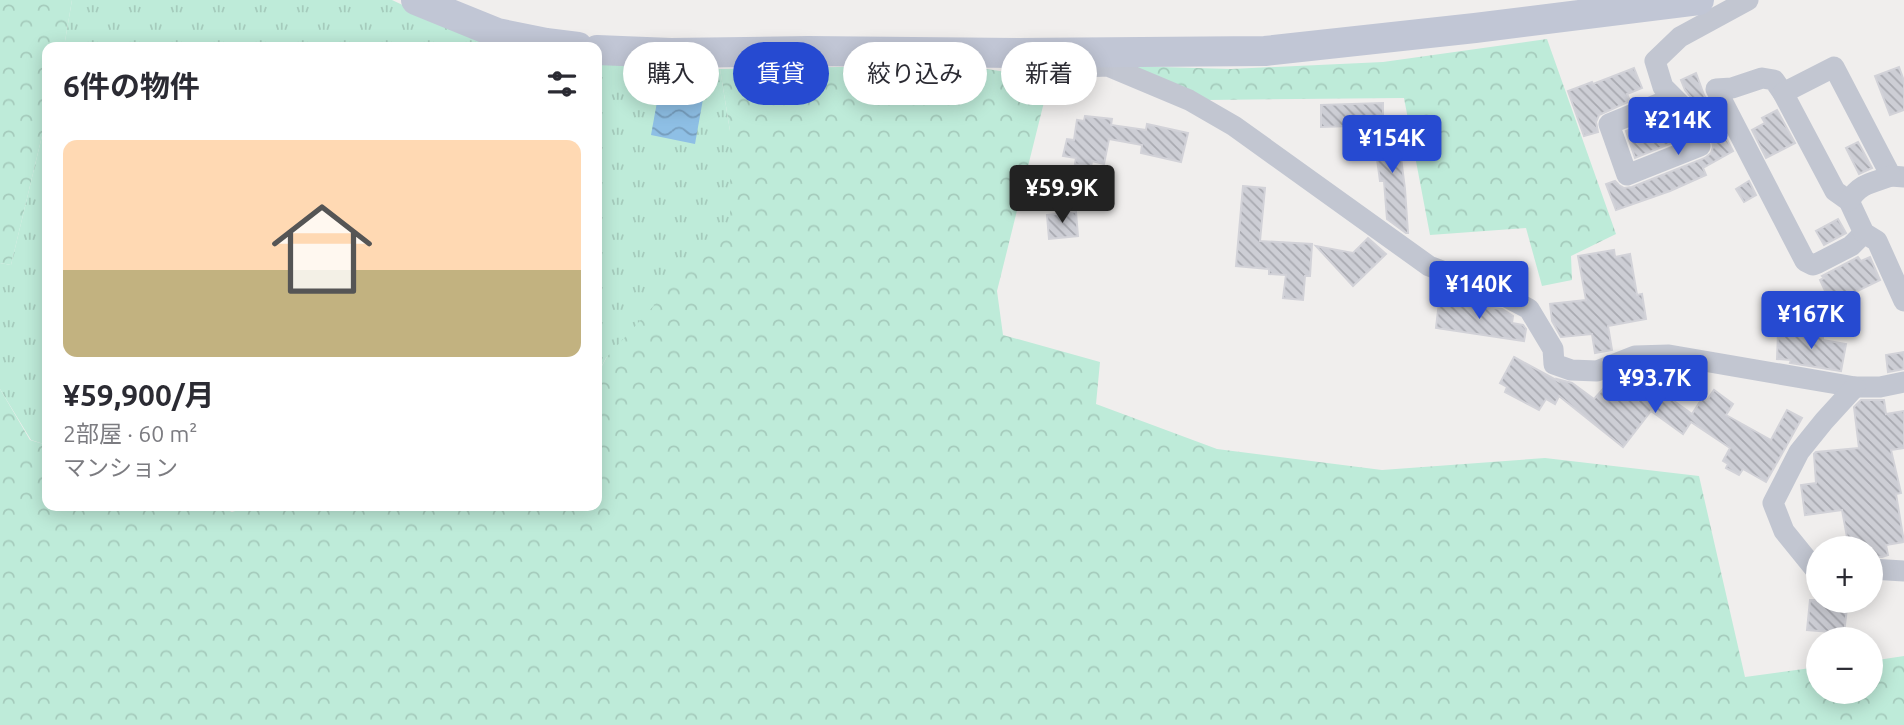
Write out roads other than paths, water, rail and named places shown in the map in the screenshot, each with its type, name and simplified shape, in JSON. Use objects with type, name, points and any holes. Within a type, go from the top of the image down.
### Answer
[{"type":"street","points":[[416,0],[497,33],[540,42]]},
{"type":"street","points":[[1097,52],[1265,51],[1699,0]]},
{"type":"street","points":[[1673,98],[1663,87],[1656,61],[1680,37],[1748,0]]},
{"type":"street","points":[[602,50],[1001,53]]},
{"type":"street","points":[[1097,66],[1108,66],[1189,100],[1234,126],[1429,266],[1494,291],[1529,309],[1553,349],[1554,364],[1571,370],[1597,371],[1635,356],[1669,355],[1855,387],[1880,387],[1904,382]]},
{"type":"street","points":[[1783,93],[1834,67],[1898,176],[1861,187],[1849,201]]},
{"type":"street","points":[[1864,233],[1851,246],[1818,263],[1813,265],[1805,261],[1716,89],[1732,88],[1762,78],[1774,80],[1835,191],[1849,201],[1864,233],[1877,242],[1904,301]]},
{"type":"street","points":[[1806,558],[1784,531],[1773,503],[1799,452],[1855,387]]},
{"type":"street","points":[[1883,570],[1904,571]]},
{"type":"water","points":[[656,105],[702,105],[695,144],[651,135]]}]
